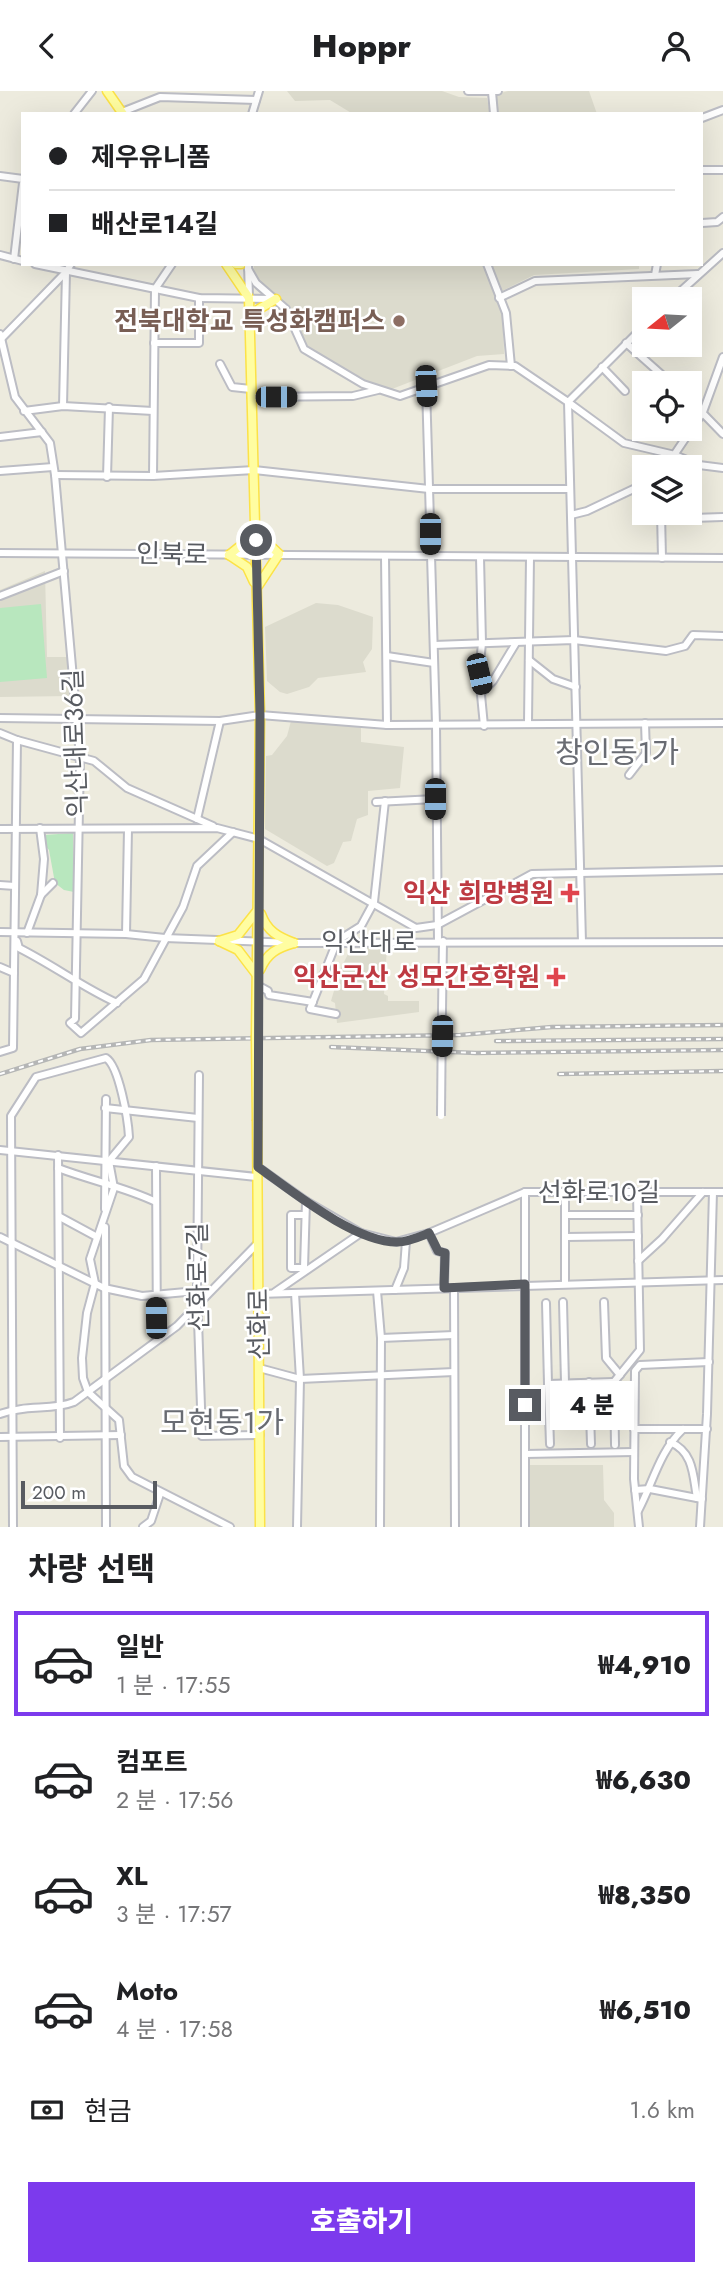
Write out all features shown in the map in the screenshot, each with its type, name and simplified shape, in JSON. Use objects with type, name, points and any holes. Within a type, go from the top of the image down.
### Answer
[{"type":"main road","points":[[107,91],[122,112]]},
{"type":"main road","points":[[227,266],[249,298],[260,715],[258,980]]},
{"type":"main road","points":[[250,330],[259,309],[276,299]]},
{"type":"main road","points":[[255,525],[261,537],[279,554],[257,588]]},
{"type":"main road","points":[[255,525],[243,546],[229,555],[247,567],[257,588]]},
{"type":"main road","points":[[219,941],[238,935],[249,925],[258,908]]},
{"type":"main road","points":[[258,908],[265,925],[277,936],[294,943]]},
{"type":"main road","points":[[219,941],[238,950],[258,980]]},
{"type":"main road","points":[[258,980],[265,958],[279,947],[294,943]]},
{"type":"main road","name":"선화로","points":[[258,980],[256,1035],[260,1527]]},
{"type":"street","points":[[76,112],[92,91]]},
{"type":"street","points":[[253,112],[259,91]]},
{"type":"street","points":[[468,91],[498,91]]},
{"type":"street","points":[[492,92],[494,112]]},
{"type":"street","points":[[125,112],[158,94],[256,100]]},
{"type":"street","points":[[703,118],[723,110]]},
{"type":"street","points":[[703,170],[723,170]]},
{"type":"street","points":[[0,176],[21,181]]},
{"type":"street","points":[[14,259],[21,198]]},
{"type":"street","points":[[703,223],[717,222],[723,217]]},
{"type":"street","points":[[684,287],[723,253]]},
{"type":"street","points":[[0,255],[21,261]]},
{"type":"street","points":[[43,266],[199,298],[276,299]]},
{"type":"street","points":[[42,432],[15,397],[1,336],[70,266]]},
{"type":"street","points":[[153,476],[155,289],[171,266]]},
{"type":"street","points":[[243,266],[249,298]]},
{"type":"street","points":[[244,266],[256,283],[286,309],[304,349],[378,390],[400,396],[489,365],[511,366],[568,402],[624,443],[671,455]]},
{"type":"street","points":[[487,266],[506,313],[511,366]]},
{"type":"street","points":[[655,275],[656,266]]},
{"type":"street","points":[[63,406],[66,272]]},
{"type":"street","points":[[499,298],[535,281],[698,274]]},
{"type":"street","points":[[155,343],[199,343],[199,298]]},
{"type":"street","points":[[582,942],[568,402],[632,337]]},
{"type":"street","points":[[626,343],[658,371]]},
{"type":"street","points":[[676,455],[703,412],[723,357]]},
{"type":"street","points":[[220,365],[232,387],[251,393],[353,396],[378,390]]},
{"type":"street","points":[[603,367],[625,391]]},
{"type":"street","points":[[426,386],[436,723],[437,925],[441,942],[441,1116]]},
{"type":"street","points":[[24,411],[63,406],[109,407],[114,411],[153,411]]},
{"type":"street","points":[[107,477],[109,407]]},
{"type":"street","points":[[703,412],[723,434]]},
{"type":"street","points":[[0,437],[42,432]]},
{"type":"street","name":"익산대로36길","points":[[42,432],[50,443],[54,475],[80,757],[75,1019],[70,1023],[81,1033],[117,1003]]},
{"type":"street","points":[[702,465],[723,468]]},
{"type":"street","points":[[0,471],[53,467]]},
{"type":"street","points":[[54,475],[153,476],[254,470],[429,489],[570,489]]},
{"type":"street","points":[[571,515],[587,511],[632,490]]},
{"type":"street","points":[[702,517],[723,517]]},
{"type":"street","points":[[661,525],[662,558]]},
{"type":"street","name":"인북로","points":[[0,552],[723,558]]},
{"type":"street","points":[[385,557],[387,725]]},
{"type":"street","points":[[480,557],[482,643],[479,674],[483,691],[484,726]]},
{"type":"street","points":[[528,722],[530,557]]},
{"type":"street","points":[[0,596],[64,571]]},
{"type":"street","points":[[434,645],[575,640],[666,651],[685,646],[693,635],[723,636]]},
{"type":"street","points":[[483,691],[493,681],[516,643]]},
{"type":"street","points":[[387,656],[434,663]]},
{"type":"street","points":[[529,660],[553,679],[576,687]]},
{"type":"street","points":[[0,718],[220,721],[260,715],[387,725],[436,723],[484,726],[528,722],[723,723]]},
{"type":"street","points":[[197,819],[220,721]]},
{"type":"street","points":[[629,775],[646,753],[645,723]]},
{"type":"street","points":[[0,733],[94,761],[127,788],[217,828],[259,839],[416,927],[437,925]]},
{"type":"street","points":[[0,1052],[13,1048],[17,740]]},
{"type":"street","points":[[376,801],[435,799]]},
{"type":"street","points":[[336,1014],[310,1009],[338,941],[361,926],[374,902],[385,801]]},
{"type":"street","points":[[27,933],[41,895],[44,859],[40,828]]},
{"type":"street","points":[[0,829],[217,828]]},
{"type":"street","points":[[126,933],[128,829]]},
{"type":"street","points":[[15,933],[19,948],[56,966],[76,983],[117,1003],[144,979],[183,907],[197,866],[233,832]]},
{"type":"street","points":[[423,941],[437,925],[532,874],[723,870]]},
{"type":"street","points":[[41,895],[53,883]]},
{"type":"street","points":[[0,885],[15,886]]},
{"type":"street","name":"익산대로","points":[[0,932],[126,933],[165,938],[294,943],[723,942]]},
{"type":"street","points":[[0,967],[14,973]]},
{"type":"street","points":[[258,980],[269,995],[313,1002]]},
{"type":"street","points":[[13,1527],[11,1116],[36,1077],[106,1058],[112,1062],[121,1079],[119,1090],[129,1137],[106,1160]]},
{"type":"street","name":"선화로7길","points":[[199,1075],[197,1291],[202,1436],[260,1436]]},
{"type":"street","points":[[106,1099],[106,1527]]},
{"type":"street","points":[[105,1108],[198,1118]]},
{"type":"street","points":[[0,1150],[257,1177]]},
{"type":"street","points":[[58,1155],[60,1438]]},
{"type":"street","points":[[106,1160],[113,1185],[105,1223],[90,1259],[95,1283],[82,1345],[83,1378],[88,1392],[119,1420],[124,1467],[132,1477],[160,1494],[230,1527]]},
{"type":"street","points":[[156,1166],[157,1339]]},
{"type":"street","name":"선화로10길","points":[[258,1167],[306,1201],[361,1233],[396,1242],[429,1233],[525,1192],[723,1192]]},
{"type":"street","points":[[58,1168],[104,1186],[127,1188],[156,1202]]},
{"type":"street","points":[[525,1192],[525,1527]]},
{"type":"street","points":[[638,1261],[663,1239],[703,1192]]},
{"type":"street","points":[[700,1527],[709,1362],[713,1192]]},
{"type":"street","points":[[615,1445],[614,1382],[640,1350],[636,1193]]},
{"type":"street","points":[[565,1194],[565,1283]]},
{"type":"street","points":[[305,1215],[291,1215],[291,1268],[304,1268],[306,1201]]},
{"type":"street","points":[[565,1215],[638,1215]]},
{"type":"street","points":[[60,1217],[97,1237]]},
{"type":"street","points":[[274,1294],[361,1233]]},
{"type":"street","points":[[429,1233],[438,1251],[445,1253],[444,1288]]},
{"type":"street","points":[[566,1237],[638,1235]]},
{"type":"street","points":[[0,1237],[104,1288],[156,1296],[197,1291]]},
{"type":"street","points":[[395,1290],[404,1268],[406,1241]]},
{"type":"street","points":[[0,1415],[38,1405],[60,1408],[88,1392],[198,1305],[257,1244]]},
{"type":"street","points":[[258,1294],[723,1280]]},
{"type":"street","points":[[454,1288],[455,1527]]},
{"type":"street","points":[[377,1291],[381,1338],[380,1527]]},
{"type":"street","points":[[296,1293],[300,1379],[297,1527]]},
{"type":"street","points":[[563,1302],[565,1383]]},
{"type":"street","points":[[604,1302],[606,1358],[620,1374]]},
{"type":"street","points":[[546,1303],[550,1444]]},
{"type":"street","points":[[381,1338],[454,1335]]},
{"type":"street","points":[[639,1527],[634,1452],[635,1371],[640,1365],[709,1362]]},
{"type":"street","points":[[259,1368],[300,1379],[454,1372]]},
{"type":"street","points":[[548,1384],[614,1382]]},
{"type":"street","points":[[589,1383],[591,1444]]},
{"type":"street","points":[[634,1429],[706,1429]]},
{"type":"street","points":[[638,1511],[650,1489],[660,1459],[670,1442],[683,1429]]},
{"type":"street","points":[[0,1437],[121,1435]]},
{"type":"street","points":[[670,1442],[682,1448],[691,1464],[700,1499]]},
{"type":"street","points":[[525,1454],[634,1452]]},
{"type":"street","points":[[635,1490],[650,1489],[700,1499]]},
{"type":"street","points":[[144,1527],[152,1521],[160,1494]]},
{"type":"shaded area","points":[[287,91],[442,91],[459,97],[487,98],[490,112],[350,112],[330,100],[295,101]]},
{"type":"shaded area","points":[[508,91],[589,91],[596,112],[496,112],[494,95]]},
{"type":"shaded area","name":"전북대학교 특성화캠퍼스","points":[[254,266],[485,266],[503,315],[504,354],[477,356],[392,389],[360,380],[304,346],[287,307],[254,278]]},
{"type":"shaded area","points":[[490,266],[639,266],[639,269],[534,275],[502,291]]},
{"type":"shaded area","points":[[45,571],[47,657],[69,657],[70,696],[0,697],[0,590]]},
{"type":"shaded area","points":[[316,603],[338,605],[373,617],[372,649],[363,662],[366,672],[318,678],[309,687],[287,694],[280,692],[267,681],[265,627]]},
{"type":"shaded area","points":[[291,721],[361,725],[361,742],[404,747],[400,788],[368,791],[368,815],[357,819],[351,841],[343,842],[334,863],[327,866],[265,829],[266,756],[272,755],[287,736]]},
{"type":"shaded area","points":[[387,947],[384,994],[388,996],[388,1001],[419,1001],[419,1012],[337,1023],[335,1003],[331,1001],[340,970],[351,948]]},
{"type":"shaded area","points":[[530,1465],[603,1465],[604,1500],[614,1513],[614,1527],[530,1527]]},
{"type":"green space","points":[[41,604],[47,678],[0,682],[0,608]]},
{"type":"green space","points":[[73,833],[74,892],[64,890],[55,883],[49,850],[44,844],[44,835]]},
{"type":"railway","points":[[0,1074],[80,1049],[151,1040],[460,1035],[552,1027],[723,1025]]},
{"type":"railway","points":[[496,1041],[723,1039]]},
{"type":"railway","points":[[331,1047],[476,1053],[723,1050]]},
{"type":"railway","points":[[559,1074],[723,1071]]},
{"type":"place","name":"전북대학교 특성화캠퍼스","points":[[399,321]]},
{"type":"place","name":"익산 희망병원","points":[[570,893]]},
{"type":"place","name":"익산군산 성모간호학원","points":[[556,977]]},
{"type":"district","name":"창인동1가","points":[[617,753]]},
{"type":"district","name":"모현동1가","points":[[222,1423]]},
{"type":"route","points":[[256,540],[260,715],[256,1035],[258,1167],[306,1201],[361,1233],[396,1242],[429,1233],[438,1251],[445,1253],[444,1288],[525,1284],[525,1405]]}]
